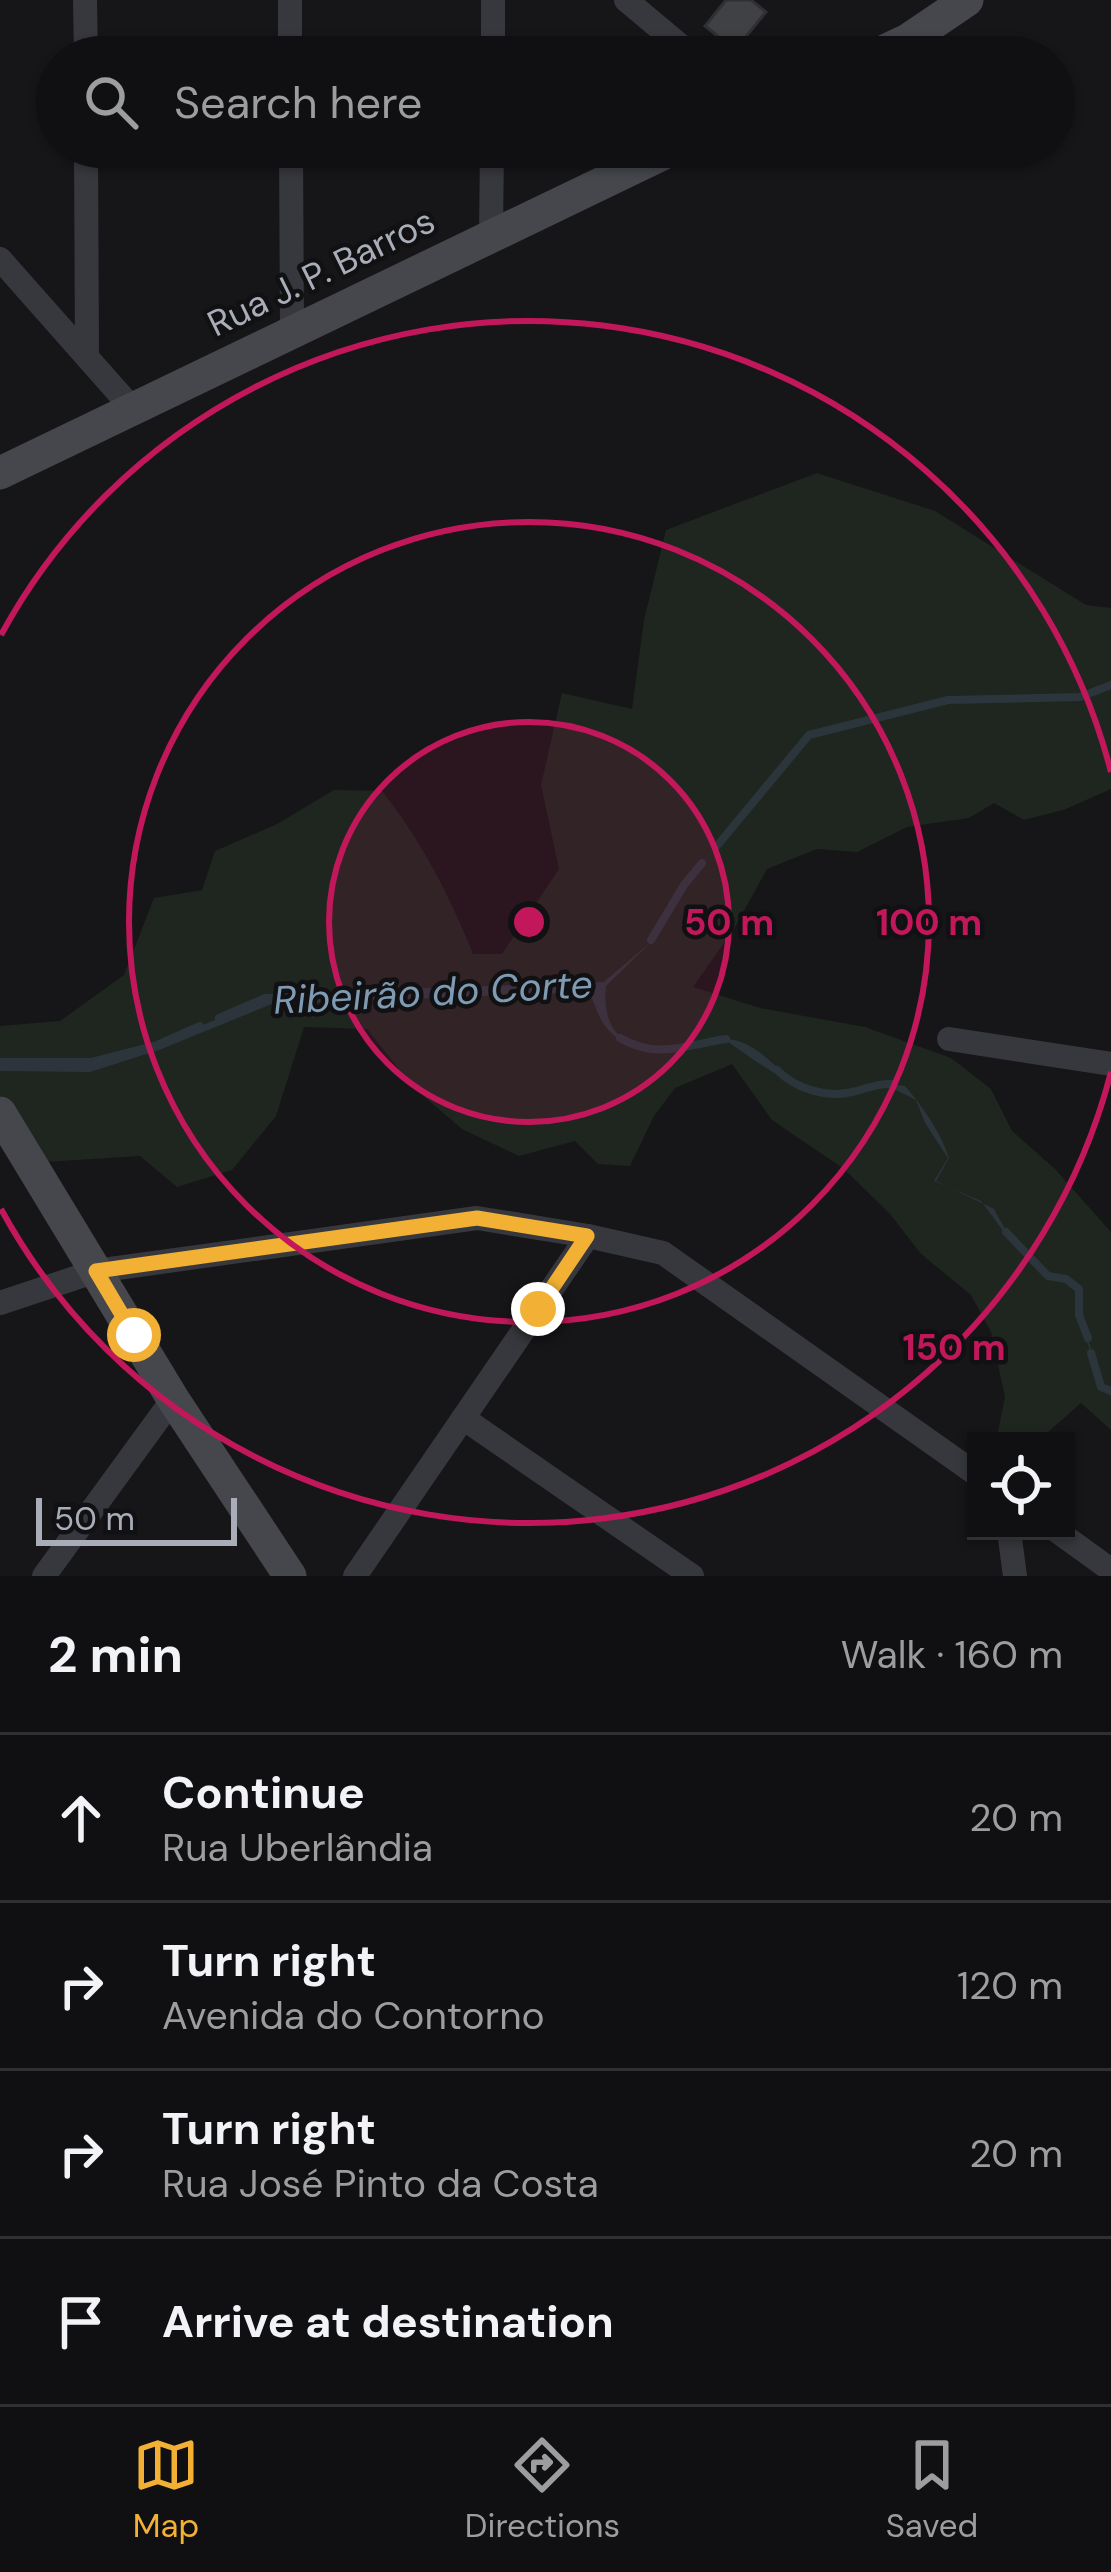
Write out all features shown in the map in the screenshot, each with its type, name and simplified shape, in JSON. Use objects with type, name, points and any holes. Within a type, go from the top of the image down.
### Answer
[{"type":"street","points":[[85,0],[86,36]]},
{"type":"street","points":[[290,0],[290,36]]},
{"type":"street","points":[[493,0],[493,36]]},
{"type":"street","points":[[626,0],[669,36]]},
{"type":"street","points":[[914,36],[967,0]]},
{"type":"street","points":[[86,168],[88,357]]},
{"type":"street","points":[[291,168],[292,329]]},
{"type":"street","points":[[491,234],[492,168]]},
{"type":"street","name":"Rua J. P. Barros","points":[[0,473],[632,168]]},
{"type":"street","points":[[0,259],[130,407]]},
{"type":"street","points":[[949,1039],[1111,1064]]},
{"type":"street","points":[[0,1113],[173,1400],[290,1576]]},
{"type":"street","points":[[0,1303],[96,1271],[477,1218],[587,1236],[663,1253],[967,1468]]},
{"type":"street","points":[[355,1576],[587,1236]]},
{"type":"street","points":[[44,1576],[173,1400]]},
{"type":"street","points":[[463,1418],[692,1576]]},
{"type":"street","points":[[1010,1540],[1015,1576]]},
{"type":"street","points":[[1069,1540],[1111,1570]]},
{"type":"shaded area","points":[[817,473],[935,511],[1086,605],[1111,608],[1111,789],[1066,809],[1024,820],[994,803],[969,818],[907,827],[857,852],[817,849],[767,869],[735,927],[693,987],[760,1008],[865,1027],[951,1058],[991,1089],[1012,1131],[1055,1169],[1111,1232],[1111,1430],[1081,1403],[1048,1432],[998,1432],[1005,1397],[991,1332],[971,1295],[921,1254],[890,1214],[844,1169],[772,1120],[732,1064],[675,1088],[654,1116],[630,1166],[598,1164],[575,1141],[519,1156],[462,1129],[415,1089],[367,1029],[304,1027],[276,1116],[232,1170],[177,1187],[140,1156],[44,1162],[0,1095],[0,1026],[60,1021],[124,975],[154,898],[202,890],[215,851],[277,824],[334,790],[382,791],[434,869],[473,954],[502,954],[559,869],[541,785],[562,693],[632,709],[644,620],[666,530]]},
{"type":"shaded area","points":[[1111,685],[1084,699],[951,702],[809,736],[684,885],[809,735],[948,700],[1080,697]]},
{"type":"shaded area","points":[[651,942],[606,986],[606,1006],[617,1033],[628,1042],[654,1050],[646,1049],[631,1045],[618,1038],[603,1023],[589,992],[272,1004],[90,1072],[0,1071],[0,1062],[91,1062],[157,1045],[265,998],[598,987]]},
{"type":"shaded area","points":[[723,1039],[753,1048],[796,1082],[821,1093],[813,1091],[797,1085]]},
{"type":"shaded area","points":[[887,1085],[905,1086],[918,1102],[930,1120],[949,1158],[936,1181],[951,1188],[934,1181],[948,1158],[916,1100]]},
{"type":"shaded area","points":[[983,1204],[994,1209],[1011,1240],[1048,1274],[1065,1278],[1080,1288],[1101,1386],[1111,1391],[1101,1387],[1079,1315],[1079,1289],[1066,1279],[1048,1276],[1010,1240]]},
{"type":"building","points":[[726,0],[751,0],[766,12],[746,36],[718,36],[705,26]]},
{"type":"waterway","name":"Ribeirão do Corte","points":[[716,847],[809,735],[948,700],[1080,697],[1111,685]]},
{"type":"waterway","name":"Ribeirão do Corte","points":[[651,940],[702,863]]},
{"type":"waterway","name":"Ribeirão do Corte","points":[[219,1018],[265,998],[601,986]]},
{"type":"waterway","name":"Ribeirão do Corte","points":[[0,1062],[91,1062],[157,1045],[200,1026]]},
{"type":"waterway","points":[[620,1038],[659,1050],[726,1039]]},
{"type":"waterway","points":[[777,1070],[802,1087],[822,1093],[892,1084]]},
{"type":"waterway","points":[[1006,1232],[1048,1276],[1066,1279],[1079,1289],[1079,1315],[1088,1338]]},
{"type":"waterway","points":[[1091,1353],[1101,1387],[1111,1391]]},
{"type":"route","points":[[134,1335],[96,1271],[477,1218],[587,1236],[538,1309]]}]
